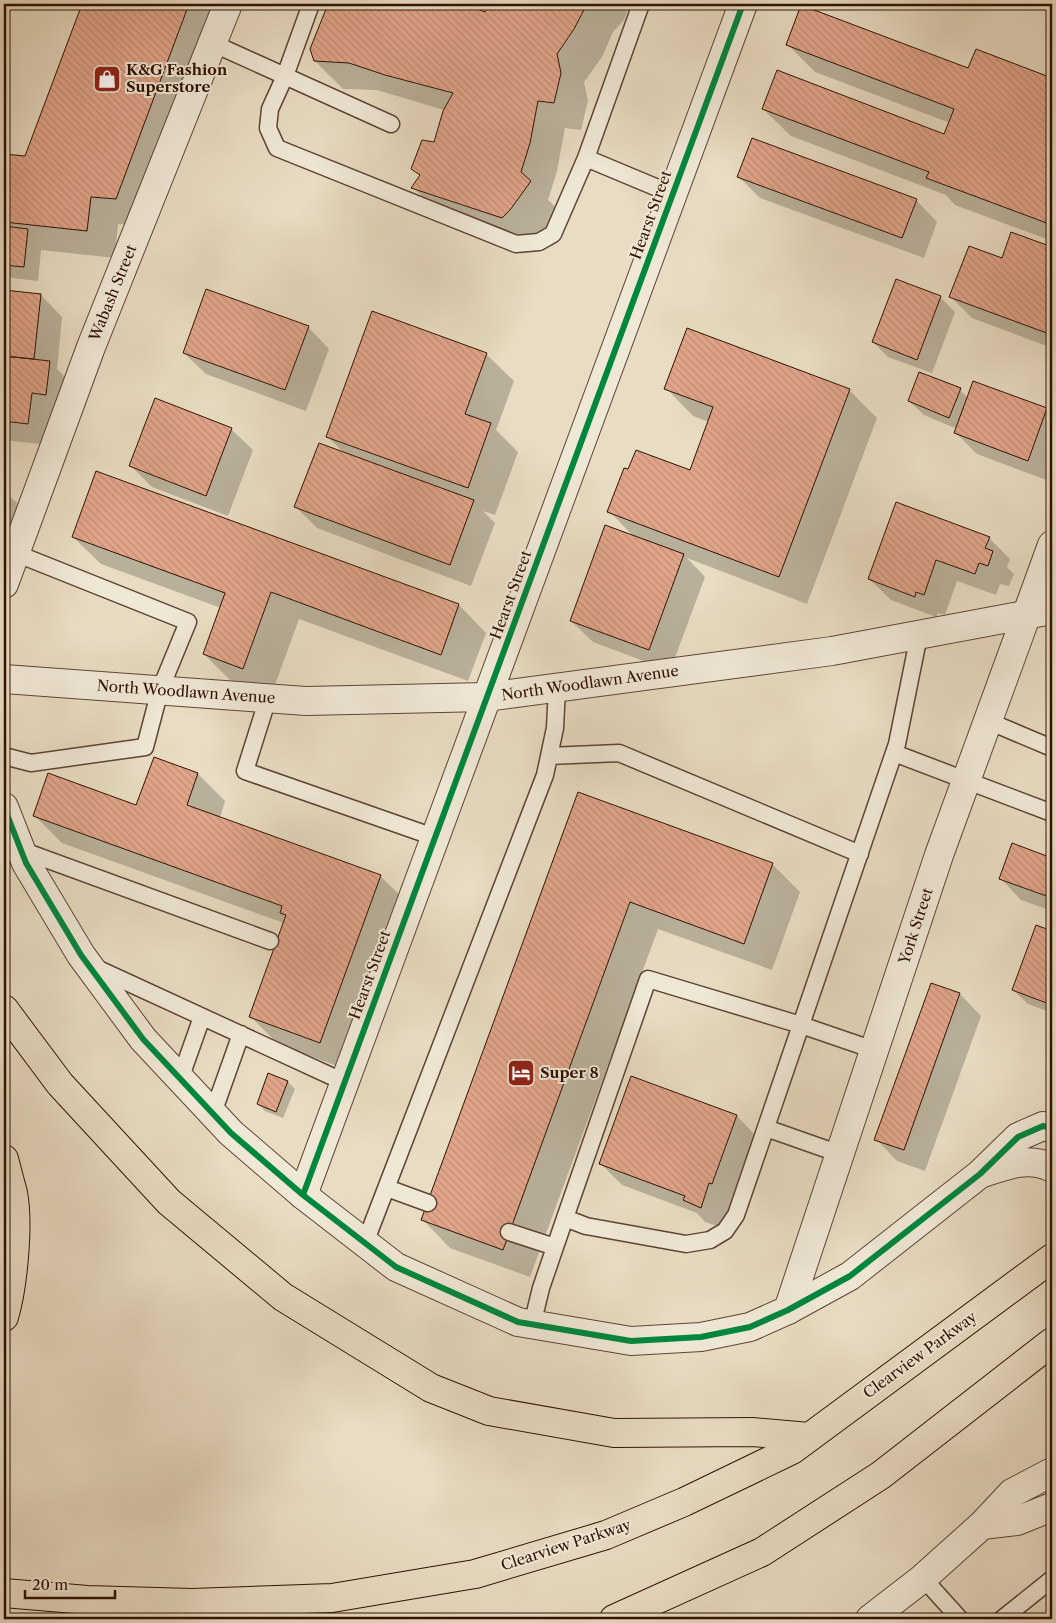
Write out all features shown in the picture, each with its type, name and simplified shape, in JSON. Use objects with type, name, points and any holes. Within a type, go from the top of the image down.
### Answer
[{"type":"highway","points":[[4,1009],[60,1084],[169,1202],[283,1297],[431,1388],[489,1411],[614,1433],[752,1432],[809,1437]]},
{"type":"highway","points":[[4,1160],[13,1195],[15,1237],[9,1301],[4,1317]]},
{"type":"highway","name":"Clearview Parkway","points":[[4,1593],[87,1600],[192,1603],[332,1598],[476,1574],[606,1535],[684,1502],[792,1450],[1052,1258]]},
{"type":"highway","points":[[1008,1376],[1052,1327]]},
{"type":"highway","points":[[614,1619],[762,1552],[881,1475],[1052,1342]]},
{"type":"street","name":"Wabash Street","points":[[4,584],[91,348],[228,4]]},
{"type":"street","name":"Hearst Street","points":[[302,1195],[743,4]]},
{"type":"street","name":"York Street","points":[[788,1310],[939,855],[988,721],[1040,612],[1052,545]]},
{"type":"street","name":"North Woodlawn Avenue","points":[[4,679],[306,701],[486,697],[832,651],[1040,612]]},
{"type":"street","points":[[4,807],[26,863],[88,964],[144,1039],[231,1133],[302,1195],[396,1267],[518,1322],[631,1341],[701,1337],[750,1327],[788,1310],[850,1276],[980,1174],[1018,1137],[1043,1126],[1052,1128]]},
{"type":"street","points":[[980,1174],[1018,1162],[1043,1163],[1052,1168]]},
{"type":"street","points":[[870,1619],[923,1578],[982,1525],[1012,1493],[1052,1472]]},
{"type":"street","points":[[982,1525],[1017,1521],[1052,1507]]},
{"type":"lane","points":[[311,4],[270,110],[268,128],[278,148],[516,244],[539,242],[553,234],[586,158],[641,4]]},
{"type":"lane","points":[[212,43],[391,124]]},
{"type":"lane","points":[[586,158],[672,194]]},
{"type":"lane","points":[[4,756],[31,763],[145,747],[160,690],[188,622],[15,553]]},
{"type":"lane","points":[[565,1218],[586,1226],[686,1244],[710,1240],[725,1231],[736,1215],[894,753],[919,635]]},
{"type":"lane","points":[[365,1243],[545,775],[555,728],[557,688]]},
{"type":"lane","points":[[268,698],[245,771],[434,837]]},
{"type":"lane","points":[[988,721],[1052,748]]},
{"type":"lane","points":[[549,756],[619,753],[860,854]]},
{"type":"lane","points":[[894,753],[966,782],[1052,813]]},
{"type":"lane","points":[[21,850],[270,941]]},
{"type":"lane","points":[[88,964],[344,1082]]},
{"type":"lane","points":[[532,1325],[541,1288],[648,978],[801,1025],[874,1050]]},
{"type":"lane","points":[[180,1079],[202,1016]]},
{"type":"lane","points":[[213,1113],[241,1034]]},
{"type":"lane","points":[[766,1128],[840,1154]]},
{"type":"lane","points":[[387,1188],[428,1203]]},
{"type":"lane","points":[[509,1232],[555,1247]]},
{"type":"lane","points":[[923,1578],[960,1619]]},
{"type":"lane","points":[[1002,1619],[1052,1579]]},
{"type":"building","name":"K&G Fashion Superstore","points":[[82,4],[189,4],[116,199],[91,197],[87,231],[4,222],[4,154],[25,156]]},
{"type":"building","points":[[328,4],[465,4],[485,12],[488,4],[587,4],[574,29],[557,54],[561,73],[554,103],[538,101],[530,143],[521,172],[531,181],[502,218],[411,188],[420,175],[411,169],[422,140],[434,142],[443,111],[453,93],[385,75],[349,63],[314,61],[310,49]]},
{"type":"building","points":[[801,5],[968,68],[976,49],[1052,78],[1052,225],[926,178],[929,172],[762,109],[777,70],[944,134],[954,109],[786,45]]},
{"type":"building","points":[[752,138],[917,199],[902,238],[737,177]]},
{"type":"building","points":[[4,226],[28,229],[24,267],[4,265]]},
{"type":"building","points":[[1011,232],[1052,247],[1052,335],[949,297],[969,246],[1002,258]]},
{"type":"building","points":[[896,279],[941,296],[917,360],[872,342]]},
{"type":"building","points":[[206,289],[309,326],[285,390],[183,353]]},
{"type":"building","points":[[4,290],[41,294],[34,359],[4,356]]},
{"type":"building","points":[[372,311],[487,353],[465,414],[491,423],[468,488],[326,437]]},
{"type":"building","points":[[687,328],[850,389],[779,577],[607,512],[624,468],[628,469],[636,450],[690,470],[713,407],[664,389]]},
{"type":"building","points":[[4,356],[50,361],[46,395],[32,393],[28,424],[4,421]]},
{"type":"building","points":[[919,372],[961,388],[949,418],[908,401]]},
{"type":"building","points":[[973,381],[1047,408],[1028,461],[954,433]]},
{"type":"building","points":[[155,398],[232,428],[206,496],[129,466]]},
{"type":"building","points":[[319,443],[474,500],[450,565],[294,507]]},
{"type":"building","points":[[96,471],[459,604],[441,655],[271,592],[243,669],[203,654],[225,593],[72,537]]},
{"type":"building","points":[[896,502],[990,537],[985,548],[993,551],[988,566],[979,563],[975,574],[936,560],[924,595],[916,592],[915,597],[868,579]]},
{"type":"building","points":[[605,525],[684,554],[649,650],[570,621]]},
{"type":"building","points":[[154,757],[198,773],[187,805],[381,875],[320,1043],[249,1017],[286,915],[280,913],[282,906],[33,816],[48,773],[136,805]]},
{"type":"building","name":"Super 8","points":[[578,792],[773,863],[744,944],[630,902],[503,1250],[421,1220]]},
{"type":"building","points":[[1012,843],[1052,858],[1052,898],[999,879]]},
{"type":"building","points":[[1036,925],[1052,931],[1052,1005],[1012,990]]},
{"type":"building","points":[[931,983],[960,993],[904,1150],[874,1140]]},
{"type":"building","points":[[268,1073],[288,1081],[276,1112],[257,1104]]},
{"type":"building","points":[[631,1076],[737,1115],[712,1184],[709,1183],[701,1208],[683,1200],[685,1196],[599,1164]]},
{"type":"cycle path","points":[[303,1195],[743,4]]},
{"type":"cycle path","points":[[4,807],[26,863],[81,955],[143,1039],[231,1133],[303,1195],[396,1267],[518,1322],[631,1341],[701,1337],[750,1327],[788,1310],[850,1276],[980,1174],[1018,1137],[1043,1126],[1052,1128]]},
{"type":"place","name":"K&G Fashion Superstore","points":[[107,79]]},
{"type":"place","name":"Super 8","points":[[521,1073]]}]
